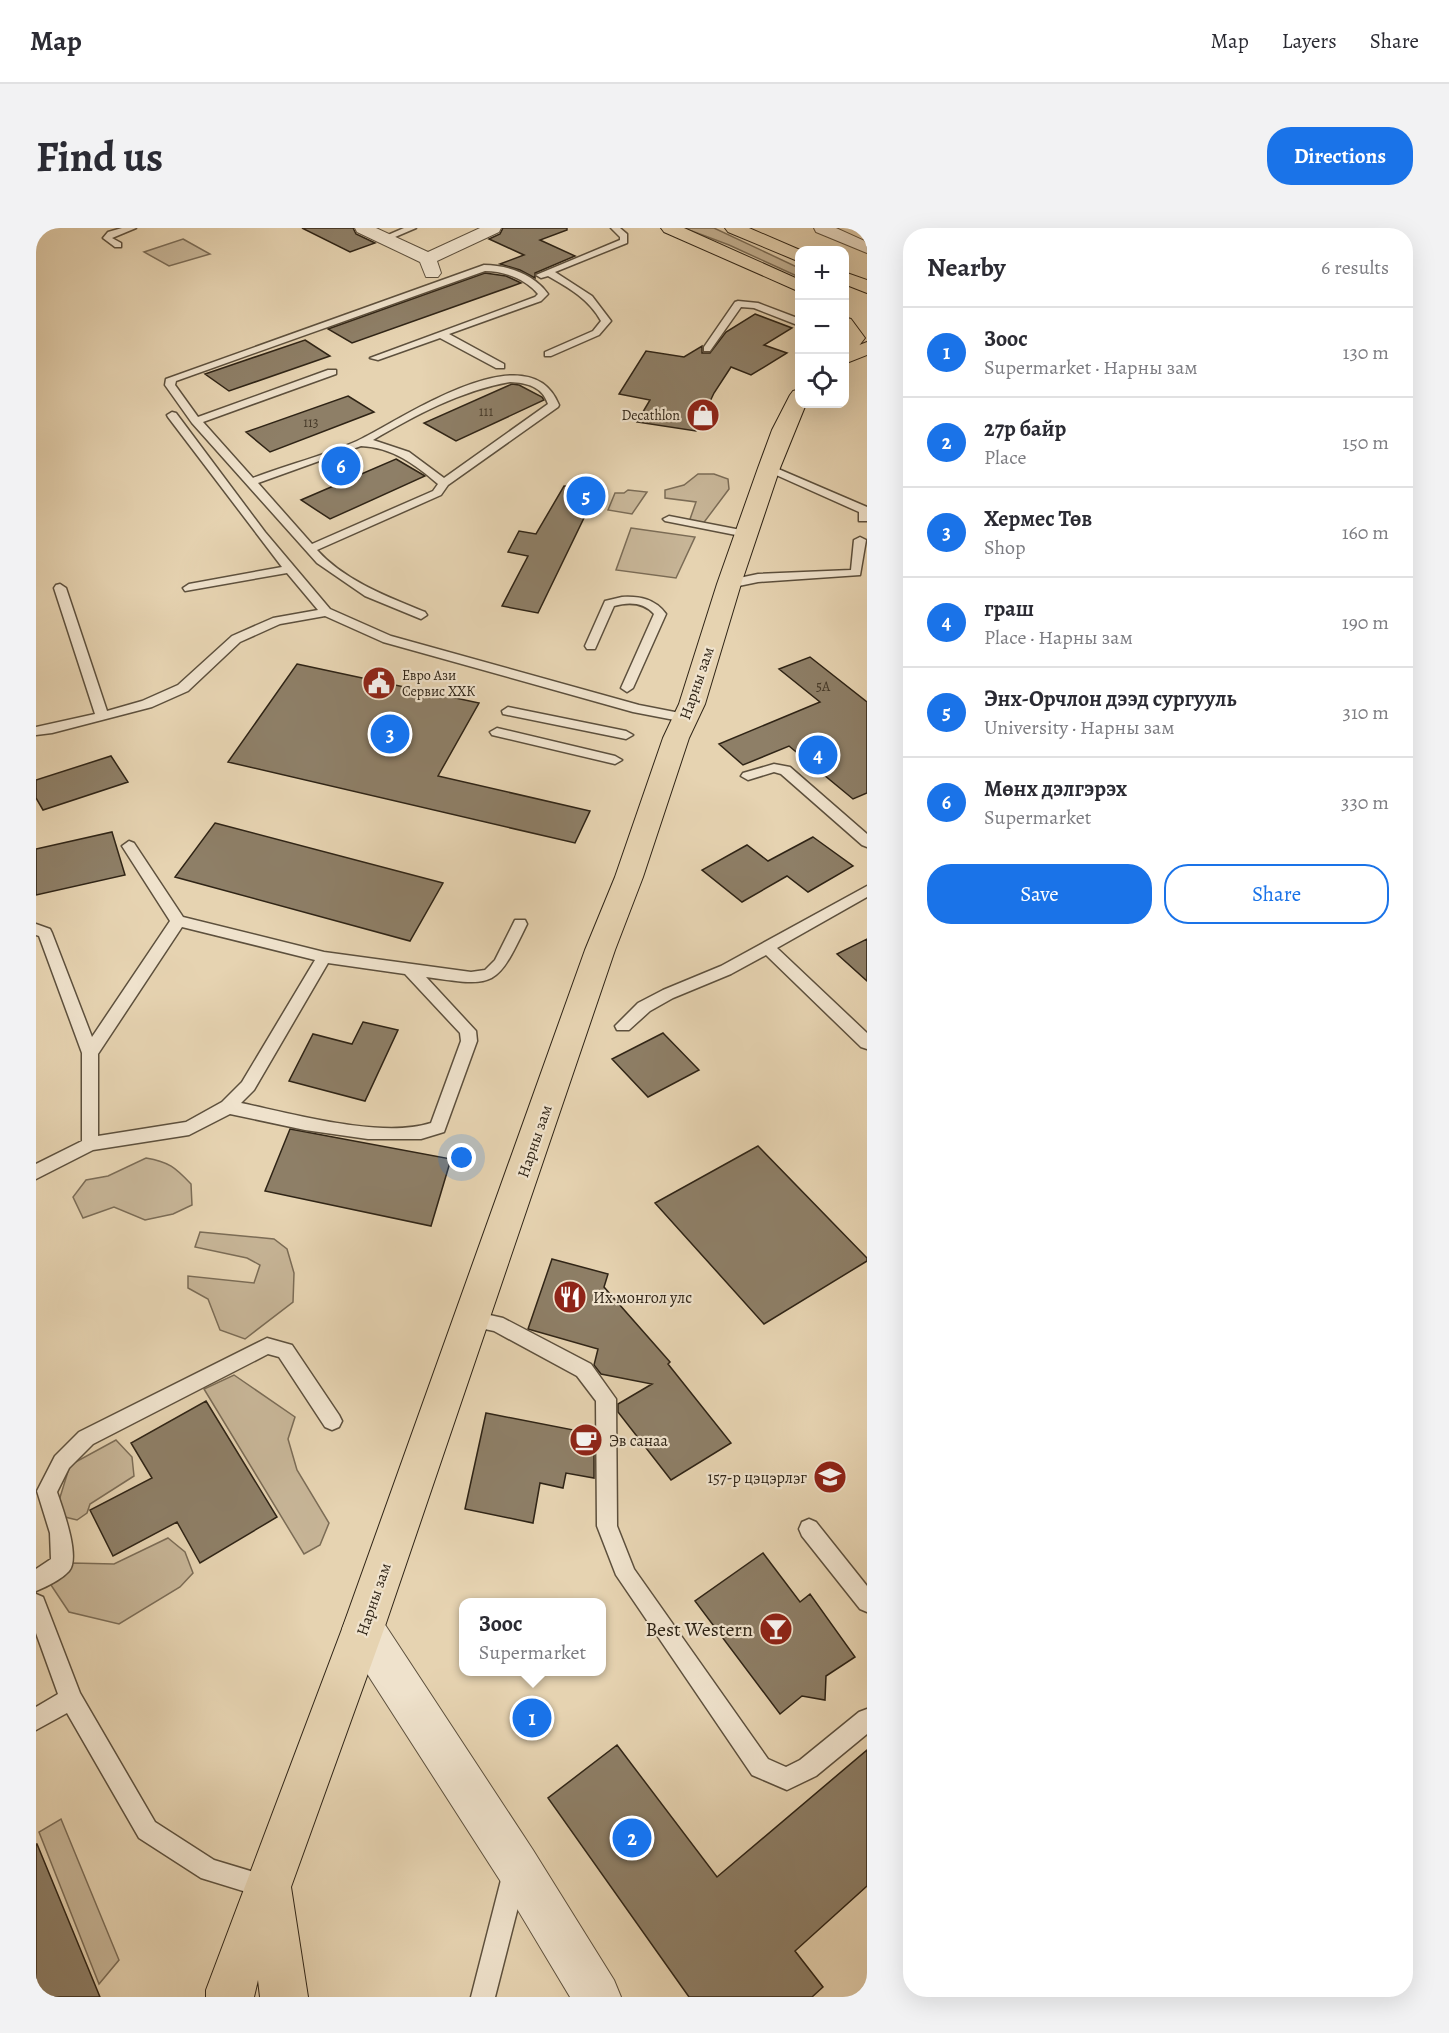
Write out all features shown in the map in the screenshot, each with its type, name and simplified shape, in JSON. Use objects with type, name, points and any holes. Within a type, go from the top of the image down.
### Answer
[{"type":"main road","points":[[670,228],[795,287]]},
{"type":"main road","points":[[734,228],[795,255]]},
{"type":"main road","points":[[850,315],[855,338],[849,351],[867,358]]},
{"type":"main road","name":"Нарны зам","points":[[230,1997],[230,1990],[363,1629],[600,950],[629,878],[676,738],[692,704],[729,584],[769,468],[795,405]]},
{"type":"main road","name":"Нарны зам","points":[[269,1888],[284,1997]]},
{"type":"street","points":[[363,228],[385,238],[430,266],[493,228]]},
{"type":"street","points":[[822,228],[867,248]]},
{"type":"street","points":[[363,1629],[517,1866],[597,1997]]},
{"type":"lane","points":[[118,246],[107,238],[111,234],[132,228]]},
{"type":"lane","points":[[385,238],[412,228]]},
{"type":"lane","points":[[527,280],[624,241],[624,236],[615,228]]},
{"type":"lane","points":[[375,358],[538,299],[543,294],[527,280],[504,269],[495,266],[484,268],[178,375],[171,379],[170,385],[196,422],[321,561],[369,593],[421,615]]},
{"type":"lane","points":[[548,272],[585,293],[599,307],[606,321],[596,333],[548,354]]},
{"type":"lane","points":[[707,349],[738,304],[755,305],[795,321]]},
{"type":"lane","points":[[441,334],[500,366]]},
{"type":"lane","points":[[196,422],[332,372]]},
{"type":"lane","points":[[251,482],[360,443],[441,398],[478,384],[516,378],[534,383],[548,391],[554,405],[444,483],[437,493],[310,549]]},
{"type":"lane","points":[[172,415],[261,534],[326,612],[387,639],[638,709],[685,718]]},
{"type":"lane","points":[[360,443],[376,442],[391,447],[444,483]]},
{"type":"lane","points":[[769,468],[865,513]]},
{"type":"lane","points":[[669,519],[746,534]]},
{"type":"lane","points":[[729,584],[758,578],[861,573],[860,540]]},
{"type":"lane","points":[[189,588],[291,569]]},
{"type":"lane","points":[[60,588],[102,716]]},
{"type":"lane","points":[[591,646],[609,604],[626,600],[646,602],[656,608],[660,614],[627,688]]},
{"type":"lane","points":[[36,731],[147,704],[183,688],[236,639],[277,621],[326,612]]},
{"type":"lane","points":[[508,711],[626,735]]},
{"type":"lane","points":[[497,732],[615,760]]},
{"type":"lane","points":[[748,776],[774,768],[785,770],[867,842]]},
{"type":"lane","points":[[129,846],[178,921],[324,957],[471,978],[490,974],[501,963],[520,924]]},
{"type":"lane","points":[[623,1026],[644,1007],[668,994],[726,970],[866,894]]},
{"type":"lane","points":[[90,1053],[178,921]]},
{"type":"lane","points":[[36,929],[45,933],[90,1053],[90,1144]]},
{"type":"lane","points":[[767,947],[867,1043]]},
{"type":"lane","points":[[36,1172],[90,1144],[189,1128],[228,1107],[248,1086],[324,957]]},
{"type":"lane","points":[[228,1107],[365,1133],[428,1134],[438,1127],[469,1041],[468,1031],[411,971]]},
{"type":"lane","points":[[472,1319],[497,1323],[584,1370],[606,1399],[607,1526],[626,1575],[760,1767],[787,1779],[808,1768],[867,1720]]},
{"type":"lane","points":[[36,1581],[62,1564],[60,1533],[47,1491],[62,1462],[86,1438],[267,1346],[285,1351],[332,1421]]},
{"type":"lane","points":[[809,1529],[867,1602]]},
{"type":"lane","points":[[36,1604],[71,1700],[147,1830],[208,1870],[269,1888]]},
{"type":"lane","points":[[36,1719],[71,1700]]},
{"type":"lane","points":[[483,1997],[517,1866]]},
{"type":"shaded area","points":[[684,228],[714,228],[795,266],[795,275],[729,245]]},
{"type":"shaded area","points":[[183,239],[210,254],[169,266],[144,252]]},
{"type":"shaded area","points":[[698,474],[714,474],[728,479],[729,489],[702,525],[689,522],[696,502],[665,498],[665,490],[684,485]]},
{"type":"shaded area","points":[[628,490],[647,492],[632,514],[608,510],[615,493],[624,493]]},
{"type":"shaded area","points":[[631,528],[695,537],[676,578],[616,570]]},
{"type":"shaded area","points":[[146,1158],[160,1161],[176,1169],[191,1184],[192,1205],[173,1214],[145,1220],[114,1207],[83,1218],[73,1197],[86,1180],[108,1176]]},
{"type":"shaded area","points":[[200,1232],[274,1239],[287,1249],[294,1273],[293,1302],[245,1339],[220,1330],[208,1299],[188,1288],[188,1276],[254,1283],[260,1265],[247,1258],[195,1247]]},
{"type":"shaded area","points":[[234,1375],[295,1417],[288,1439],[297,1470],[329,1523],[320,1545],[304,1554],[204,1389]]},
{"type":"shaded area","points":[[116,1440],[132,1457],[134,1476],[90,1504],[87,1513],[77,1520],[65,1517],[57,1507],[70,1465]]},
{"type":"shaded area","points":[[168,1538],[185,1552],[193,1573],[180,1587],[119,1624],[69,1612],[51,1585],[72,1563],[114,1564]]},
{"type":"shaded area","points":[[61,1819],[119,1960],[99,1984],[39,1832]]},
{"type":"building","points":[[302,228],[353,228],[356,234],[375,243],[350,252]]},
{"type":"building","points":[[503,228],[567,228],[567,230],[540,240],[575,256],[535,273],[535,278],[520,270],[500,264],[524,255],[489,239],[500,234]]},
{"type":"building","points":[[485,273],[506,276],[521,283],[352,343],[328,329]]},
{"type":"building","points":[[755,314],[792,328],[764,345],[787,353],[751,375],[731,367],[714,393],[696,431],[637,422],[650,400],[619,394],[646,351],[684,357],[702,346],[702,353],[710,353],[726,332]]},
{"type":"building","points":[[305,340],[330,356],[229,391],[205,374]]},
{"type":"building","points":[[512,384],[519,385],[544,400],[456,441],[424,423]]},
{"type":"building","points":[[348,396],[374,412],[270,452],[246,432]]},
{"type":"building","points":[[396,459],[425,476],[330,519],[301,500]]},
{"type":"building","points":[[564,486],[598,489],[538,613],[502,606],[528,556],[508,552],[519,531],[536,534]]},
{"type":"building","points":[[810,657],[867,702],[867,793],[853,799],[789,746],[743,765],[719,744],[820,702],[779,669]]},
{"type":"building","points":[[297,664],[479,703],[438,776],[590,811],[575,843],[228,762]]},
{"type":"building","points":[[111,756],[128,782],[43,810],[36,798],[36,780]]},
{"type":"building","points":[[215,823],[443,883],[410,941],[175,877]]},
{"type":"building","points":[[112,832],[125,875],[36,895],[36,849]]},
{"type":"building","points":[[813,837],[853,866],[808,892],[787,876],[742,902],[702,870],[747,845],[768,861]]},
{"type":"building","points":[[867,939],[867,981],[837,954]]},
{"type":"building","points":[[363,1022],[398,1030],[365,1101],[289,1081],[313,1034],[352,1044]]},
{"type":"building","points":[[663,1033],[699,1070],[648,1097],[612,1059]]},
{"type":"building","points":[[290,1129],[451,1159],[431,1226],[265,1191]]},
{"type":"building","points":[[758,1146],[867,1258],[867,1261],[764,1324],[655,1203]]},
{"type":"building","points":[[552,1259],[608,1274],[604,1287],[670,1362],[668,1364],[731,1443],[671,1480],[618,1412],[618,1404],[652,1384],[601,1374],[594,1365],[598,1349],[528,1329]]},
{"type":"building","points":[[206,1401],[277,1517],[200,1563],[177,1522],[113,1556],[90,1510],[152,1478],[131,1443]]},
{"type":"building","points":[[486,1413],[594,1434],[594,1478],[566,1473],[563,1488],[540,1483],[533,1523],[465,1509]]},
{"type":"building","name":"Best Western","points":[[763,1553],[800,1602],[810,1594],[855,1657],[826,1676],[825,1700],[802,1696],[780,1714],[695,1601]]},
{"type":"building","points":[[617,1745],[717,1877],[867,1750],[867,1886],[795,1951],[823,1987],[812,1997],[689,1997],[548,1798]]},
{"type":"building","points":[[37,1844],[100,1997],[36,1997]]},
{"type":"place","name":"Decathlon","points":[[703,415]]},
{"type":"place","name":"Мөнх дэлгэрэх","points":[[341,466]]},
{"type":"place","name":"Энх-Орчлон дээд сургууль","points":[[586,496]]},
{"type":"place","name":"Евро Ази Сервис ХХК","points":[[379,683]]},
{"type":"place","name":"Хермес Төв","points":[[390,734]]},
{"type":"place","name":"граш","points":[[818,755]]},
{"type":"place","name":"Их монгол улс","points":[[570,1297]]},
{"type":"place","name":"Эв санаа","points":[[586,1440]]},
{"type":"place","name":"157-р цэцэрлэг","points":[[830,1477]]},
{"type":"place","name":"Best Western","points":[[776,1629]]},
{"type":"place","name":"Зоос","points":[[532,1718]]},
{"type":"place","name":"27р байр","points":[[632,1838]]}]
